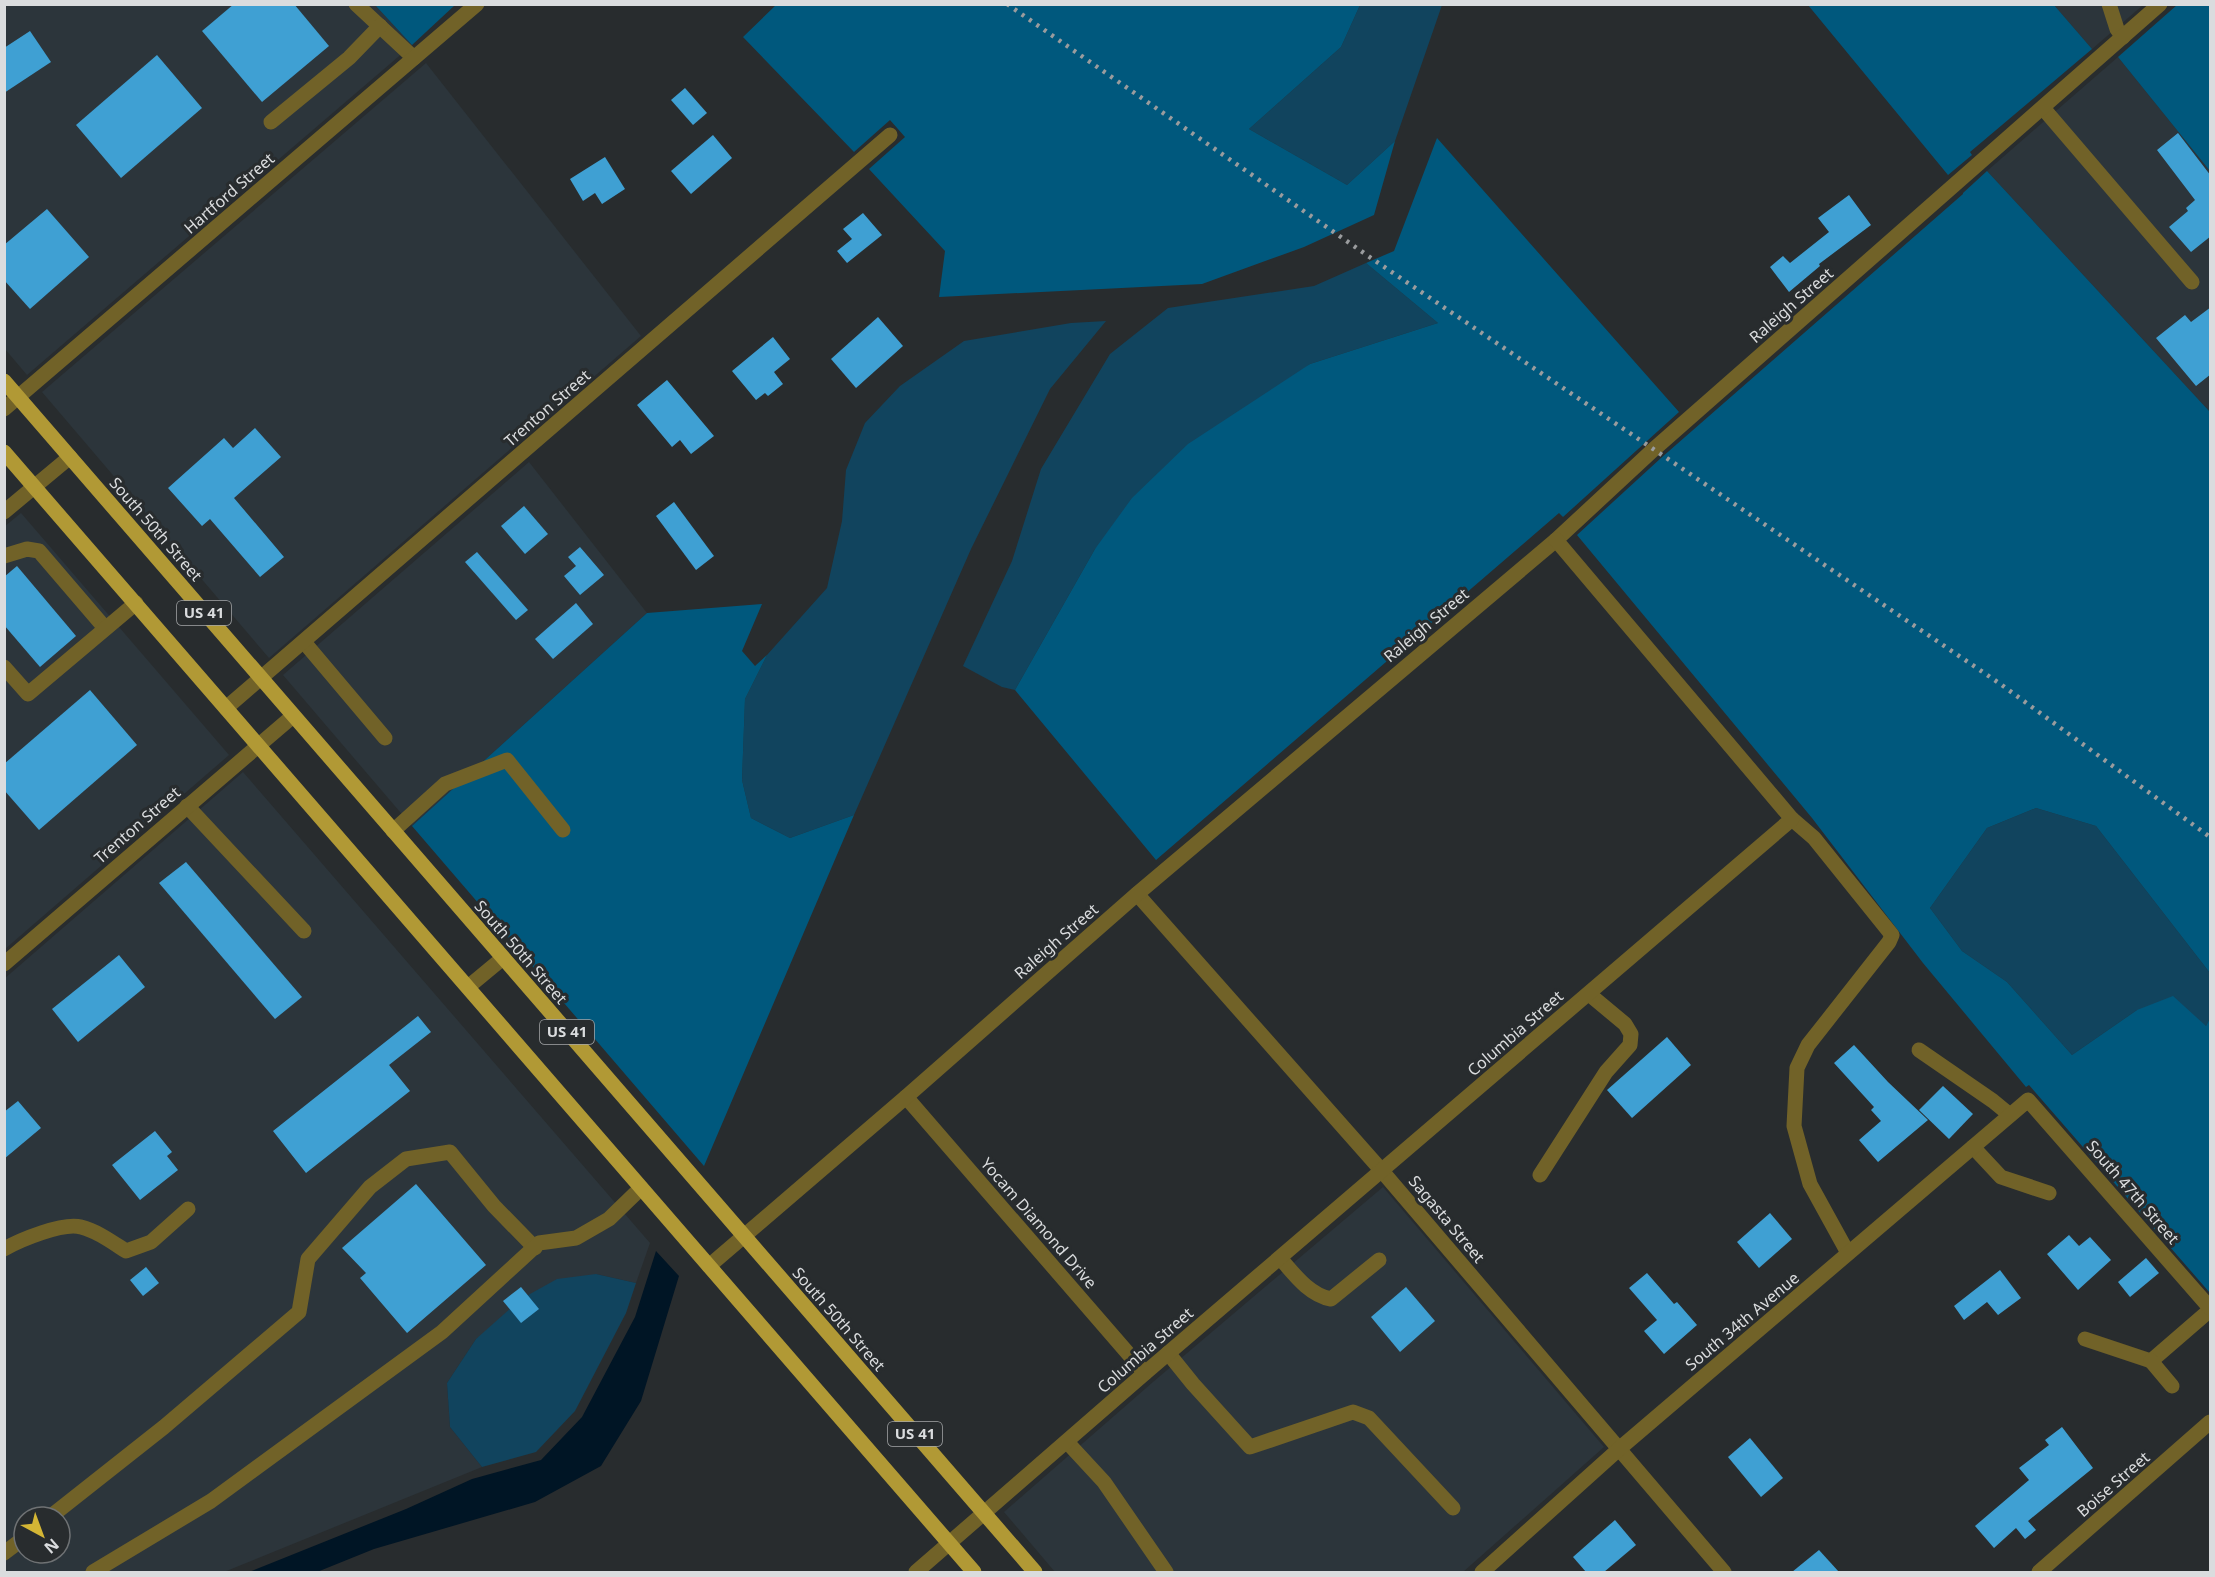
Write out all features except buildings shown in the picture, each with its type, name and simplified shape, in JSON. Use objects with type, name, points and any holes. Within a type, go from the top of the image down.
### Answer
[{"type":"main road","name":"South 50th Street","points":[[4,381],[1035,1572]]},
{"type":"main road","name":"US 41","points":[[4,452],[974,1572]]},
{"type":"street","points":[[356,4],[414,58]]},
{"type":"street","name":"Hartford Street","points":[[4,409],[477,4]]},
{"type":"street","points":[[2109,4],[2117,30],[2123,37]]},
{"type":"street","name":"Raleigh Street","points":[[709,1266],[1137,894],[1556,540],[1653,450],[2160,4]]},
{"type":"street","points":[[271,122],[349,58],[380,27]]},
{"type":"street","points":[[2043,108],[2192,282]]},
{"type":"street","name":"Trenton Street","points":[[226,708],[891,135]]},
{"type":"street","points":[[4,512],[70,457]]},
{"type":"street","points":[[1556,540],[1791,819],[1814,838],[1892,935],[1889,942],[1808,1045],[1797,1068],[1794,1126],[1810,1184],[1848,1253]]},
{"type":"street","points":[[4,556],[27,549],[39,551],[105,628]]},
{"type":"street","points":[[4,667],[28,694],[136,603]]},
{"type":"street","points":[[304,642],[385,738]]},
{"type":"street","name":"Trenton Street","points":[[4,964],[293,716]]},
{"type":"street","points":[[393,831],[445,784],[507,760],[563,830]]},
{"type":"street","points":[[187,806],[304,931]]},
{"type":"street","name":"Columbia Street","points":[[916,1572],[1791,819]]},
{"type":"street","name":"Sagasta Street","points":[[1137,894],[1382,1171],[1724,1572]]},
{"type":"street","points":[[468,987],[503,958]]},
{"type":"street","points":[[1540,1175],[1606,1072],[1630,1045],[1631,1034],[1625,1024],[1589,994]]},
{"type":"street","points":[[1919,1050],[2010,1115]]},
{"type":"street","name":"Yocam Diamond Drive","points":[[906,1097],[1145,1373]]},
{"type":"street","name":"South 34th Avenue","points":[[1482,1572],[1619,1449],[2028,1100]]},
{"type":"street","name":"South 47th Street","points":[[2028,1100],[2211,1309]]},
{"type":"street","points":[[1973,1147],[2001,1177],[2049,1193]]},
{"type":"street","points":[[65,1505],[164,1427],[299,1312],[308,1259],[369,1187],[406,1159],[450,1152],[494,1206],[535,1248]]},
{"type":"street","points":[[93,1572],[211,1501],[442,1332],[539,1243],[576,1238],[609,1219],[641,1188]]},
{"type":"street","points":[[4,1248],[42,1232],[78,1226],[126,1251],[151,1242],[189,1209]]},
{"type":"street","points":[[1280,1258],[1302,1282],[1320,1297],[1331,1299],[1379,1260]]},
{"type":"street","points":[[2151,1361],[2211,1309]]},
{"type":"street","points":[[2085,1339],[2151,1361],[2172,1386]]},
{"type":"street","points":[[1168,1353],[1250,1448],[1353,1412],[1369,1418],[1453,1508]]},
{"type":"street","name":"Boise Street","points":[[2039,1572],[2211,1422]]},
{"type":"street","points":[[1067,1442],[1104,1482],[1166,1572]]},
{"type":"shaded area","points":[[4,5],[375,5],[412,45],[27,375],[5,349]]},
{"type":"shaded area","points":[[375,5],[455,5],[412,45]]},
{"type":"shaded area","points":[[776,5],[1360,5],[1341,47],[1249,129],[1347,185],[1395,141],[1374,215],[1304,247],[1202,284],[939,297],[945,251],[869,169],[905,137],[890,120],[854,152],[743,37]]},
{"type":"shaded area","points":[[1360,5],[1442,5],[1395,141],[1347,185],[1249,129],[1341,47]]},
{"type":"shaded area","points":[[1808,5],[2054,5],[2092,49],[1970,152],[1972,155],[1948,175]]},
{"type":"shaded area","points":[[2054,5],[2143,5],[2092,49]]},
{"type":"shaded area","points":[[2177,5],[2210,5],[2210,171],[2118,57]]},
{"type":"shaded area","points":[[2118,57],[2210,171],[2210,412],[1987,171]]},
{"type":"shaded area","points":[[426,63],[641,336],[269,658],[42,392]]},
{"type":"shaded area","points":[[1437,138],[1679,412],[1563,517],[1559,513],[1156,860],[1015,690],[1095,549],[1132,498],[1188,444],[1310,364],[1438,323],[1366,263],[1394,251]]},
{"type":"shaded area","points":[[1987,171],[2210,412],[2210,973],[2096,826],[2036,808],[1987,828],[1930,908],[1962,951],[2007,982],[2072,1055],[2137,1010],[2173,996],[2206,1026],[2210,1018],[2210,1293],[2029,1085],[2026,1087],[1923,963],[1812,818],[1577,535],[1661,458]]},
{"type":"shaded area","points":[[1366,263],[1438,323],[1310,364],[1095,549],[1015,690],[1002,687],[963,666],[1012,561],[1041,469],[1110,354],[1168,308],[1314,286]]},
{"type":"shaded area","points":[[1106,321],[1050,389],[971,549],[854,815],[790,838],[751,818],[742,780],[745,699],[767,655],[827,588],[842,521],[846,470],[865,423],[900,386],[964,341],[1071,323]]},
{"type":"shaded area","points":[[529,462],[647,613],[412,826],[283,675]]},
{"type":"shaded area","points":[[21,513],[229,755],[5,949],[4,527]]},
{"type":"shaded area","points":[[762,604],[742,651],[755,666],[767,655],[745,699],[742,780],[751,818],[790,838],[854,815],[704,1166],[412,826],[647,613]]},
{"type":"shaded area","points":[[243,772],[650,1243],[636,1283],[596,1274],[476,1339],[447,1383],[450,1427],[482,1467],[224,1572],[5,1572],[4,979]]},
{"type":"shaded area","points":[[2036,808],[2096,826],[2210,973],[2210,1018],[2206,1026],[2137,1010],[2072,1055],[2007,982],[1962,951],[1930,908],[1987,828]]},
{"type":"shaded area","points":[[1383,1187],[1604,1447],[1463,1572],[1055,1572],[1004,1512]]},
{"type":"shaded area","points":[[656,1251],[679,1276],[641,1401],[601,1466],[535,1502],[374,1549],[317,1572],[249,1572],[406,1509],[472,1479],[541,1460],[582,1417],[635,1317]]},
{"type":"shaded area","points":[[596,1274],[636,1283],[626,1313],[575,1411],[536,1452],[482,1467],[450,1427],[447,1383],[476,1339],[521,1299],[557,1279]]},
{"type":"railway","points":[[1007,4],[1371,258],[1999,683],[2210,837]]}]
